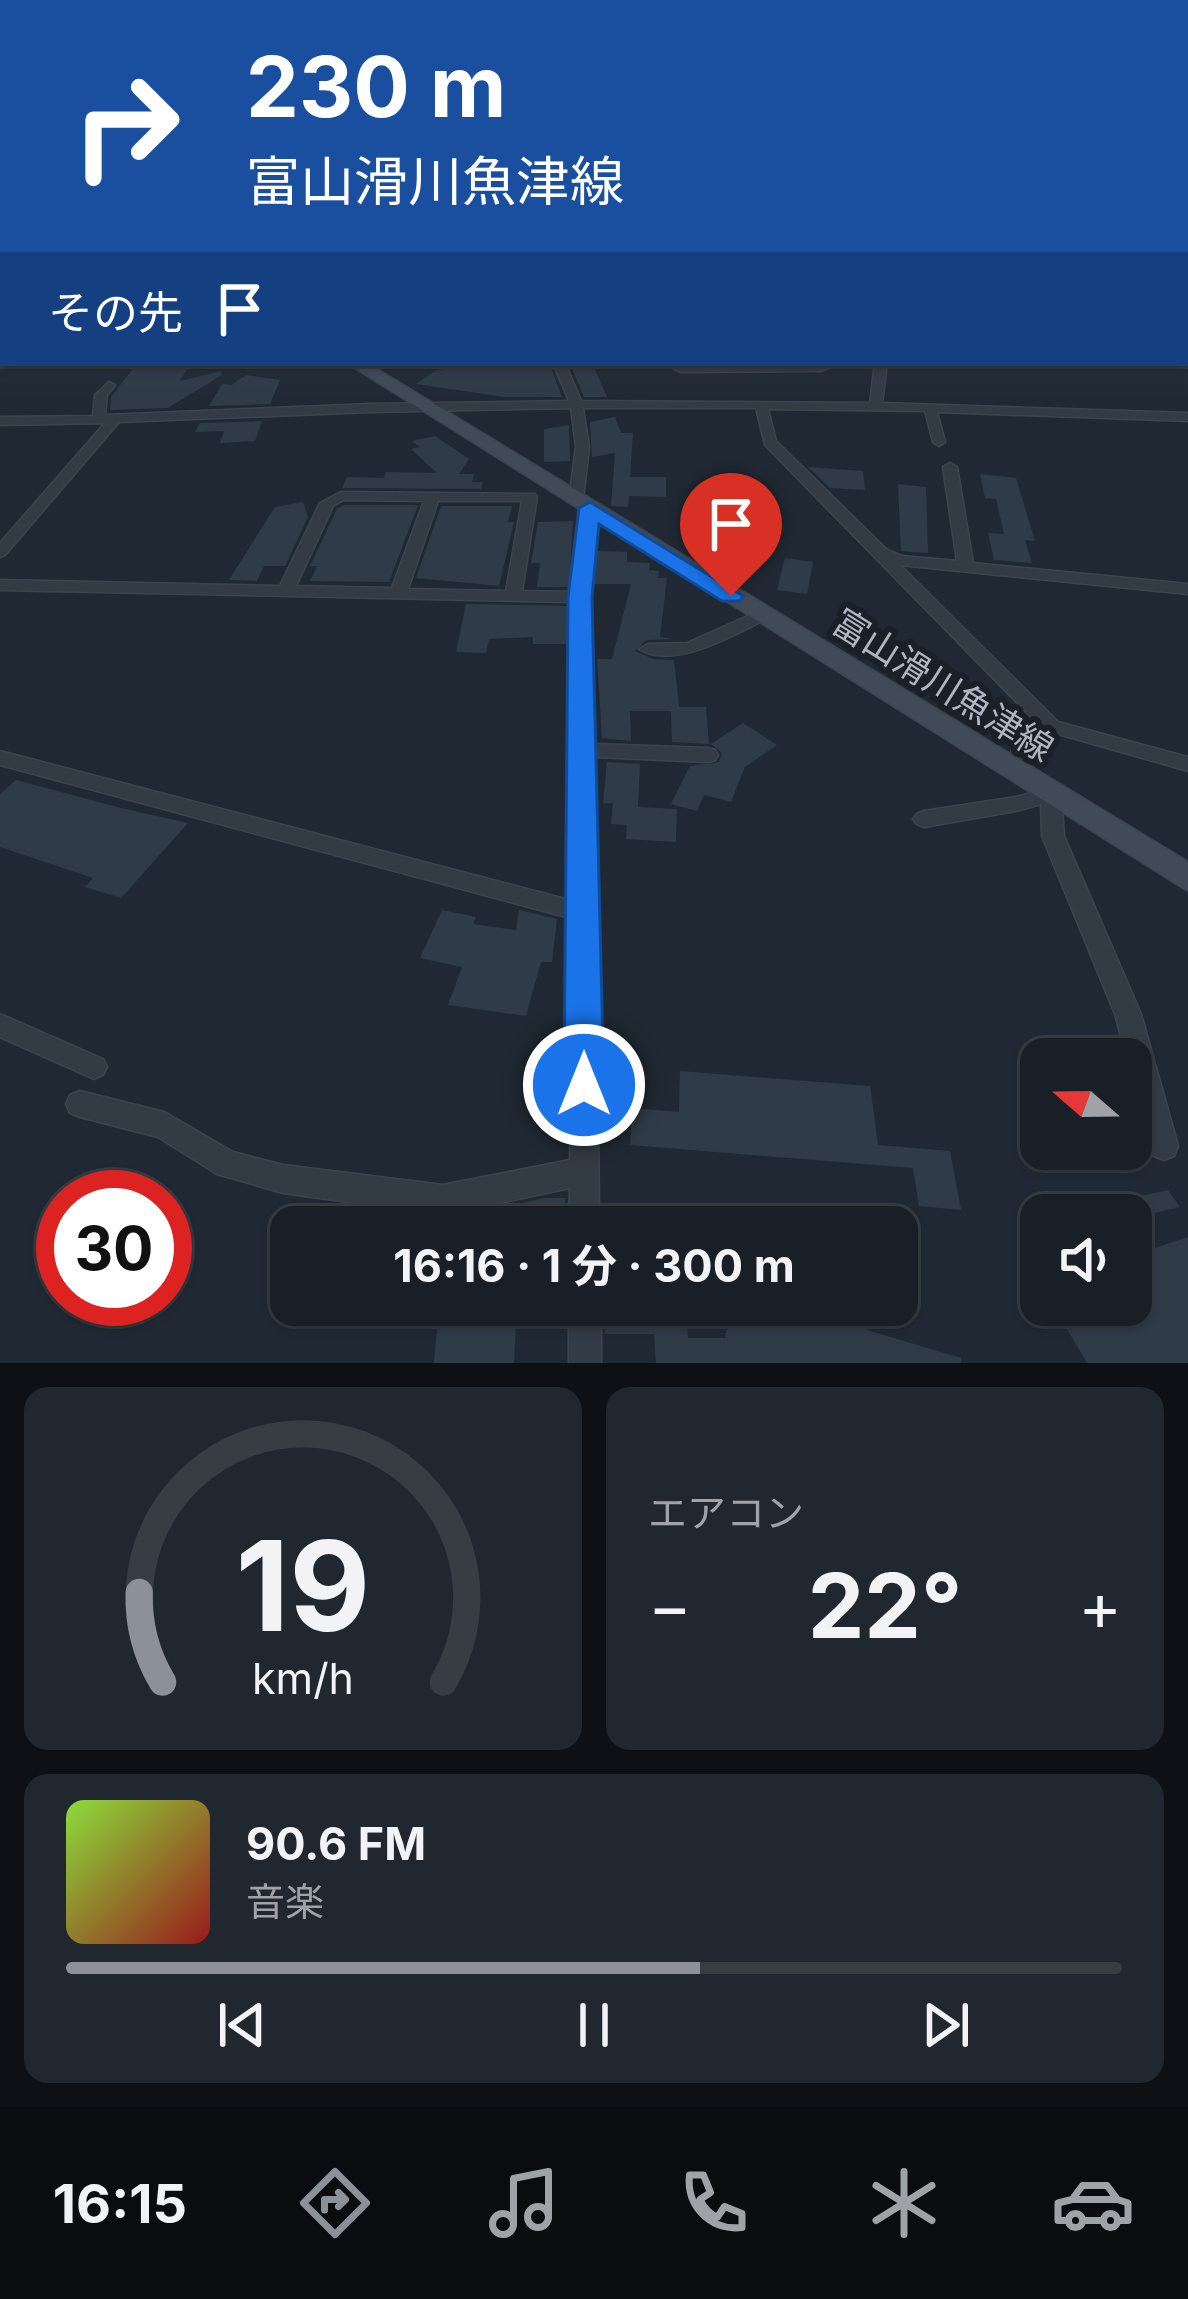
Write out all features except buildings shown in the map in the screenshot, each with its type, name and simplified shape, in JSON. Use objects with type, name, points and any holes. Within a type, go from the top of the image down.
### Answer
[{"type":"main road","name":"富山滑川魚津線","points":[[360,366],[1188,878]]},
{"type":"street","points":[[561,366],[581,407],[584,1206]]},
{"type":"street","points":[[680,369],[823,366]]},
{"type":"street","points":[[875,408],[881,366]]},
{"type":"street","points":[[107,419],[100,395],[109,386]]},
{"type":"street","points":[[0,421],[581,407],[930,408],[1188,417]]},
{"type":"street","points":[[762,408],[770,442],[881,552],[899,560],[1188,589]]},
{"type":"street","points":[[930,408],[939,442]]},
{"type":"street","points":[[0,552],[107,419]]},
{"type":"street","points":[[950,467],[966,567]]},
{"type":"street","points":[[287,588],[327,503],[341,496],[530,497],[513,596]]},
{"type":"street","points":[[398,593],[432,496]]},
{"type":"street","points":[[881,552],[884,562],[1051,726],[1188,764]]},
{"type":"street","points":[[0,585],[580,597]]},
{"type":"street","points":[[648,649],[690,648],[761,615]]},
{"type":"street","points":[[1009,767],[1018,760],[1024,734],[1051,726]]},
{"type":"street","points":[[585,750],[708,755]]},
{"type":"street","points":[[0,758],[585,913]]},
{"type":"street","points":[[924,819],[1052,794],[1052,836],[1128,1014],[1164,1146]]},
{"type":"street","points":[[0,1025],[94,1067]]},
{"type":"street","points":[[80,1104],[164,1125],[227,1163],[283,1179],[443,1200],[584,1171]]},
{"type":"street","points":[[585,1326],[585,1363]]},
{"type":"route","points":[[584,1085],[585,750],[580,597],[590,508],[731,596]]}]
